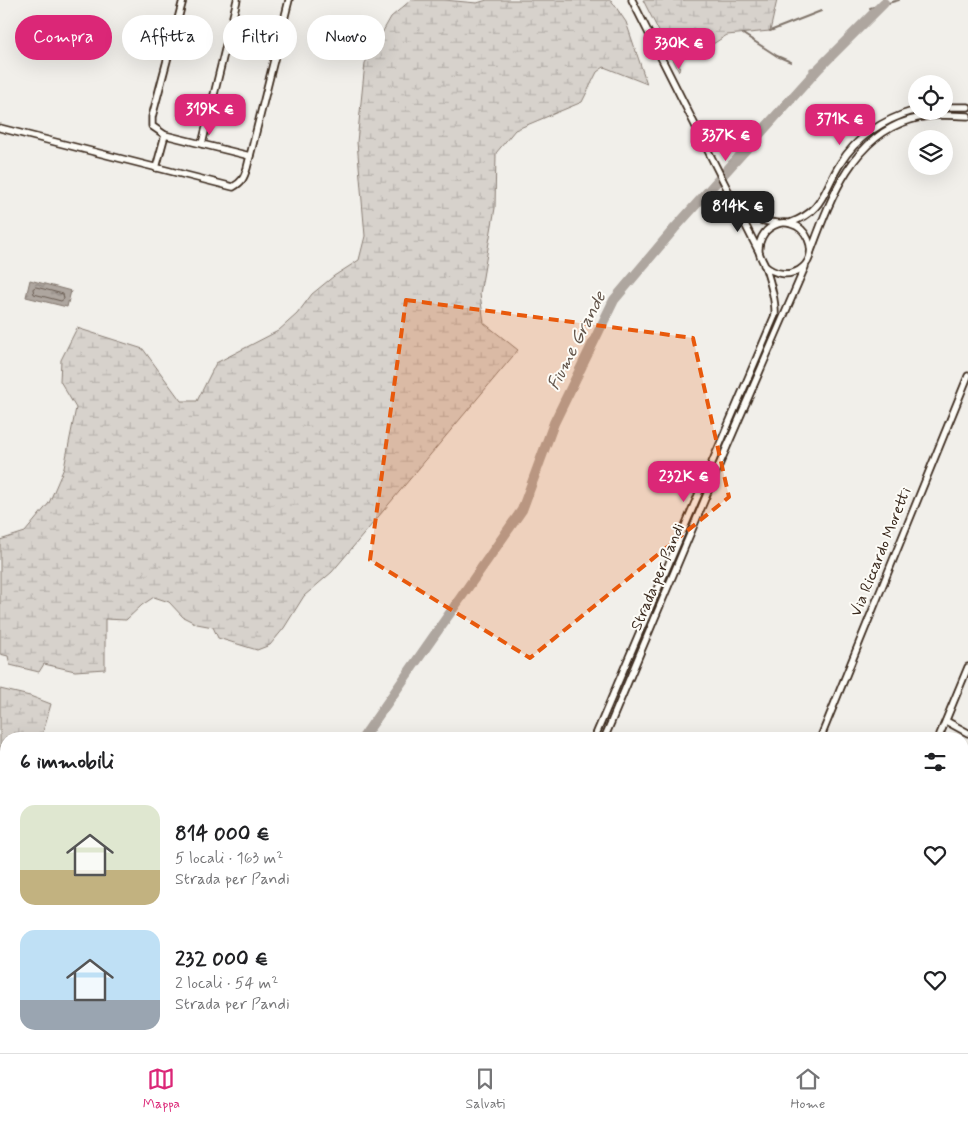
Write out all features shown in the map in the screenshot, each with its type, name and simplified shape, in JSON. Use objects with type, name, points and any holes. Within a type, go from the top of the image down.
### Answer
[{"type":"street","points":[[183,0],[152,117],[152,126],[164,136],[250,156]]},
{"type":"street","points":[[202,144],[237,0]]},
{"type":"street","points":[[0,128],[233,187],[240,184],[244,179],[289,0]]},
{"type":"street","name":"Strada per Pandi","points":[[597,732],[775,315],[776,307],[759,252],[632,0]]},
{"type":"street","points":[[953,107],[968,107]]},
{"type":"street","points":[[736,204],[751,217],[770,223],[790,223],[804,217],[817,206],[839,165],[851,149],[866,135],[888,120],[908,113]]},
{"type":"street","name":"Strada per Pandi","points":[[607,732],[840,183],[851,164],[865,148],[886,132],[910,120],[934,116],[968,116]]},
{"type":"street","points":[[156,168],[164,136]]},
{"type":"street","points":[[759,252],[762,237],[767,230],[774,225],[782,223]]},
{"type":"street","points":[[764,265],[777,274],[784,275],[798,271],[809,258],[809,240],[805,233],[790,223]]},
{"type":"street","name":"Via Riccardo Moretti","points":[[823,732],[968,376]]},
{"type":"street","points":[[941,732],[968,667]]},
{"type":"street","points":[[946,721],[966,732]]},
{"type":"highlighted area","points":[[406,300],[693,338],[729,497],[530,658],[370,560]]},
{"type":"green space","points":[[411,0],[477,3],[487,0],[611,0],[626,22],[647,84],[604,67],[597,72],[582,102],[515,130],[496,153],[495,208],[480,294],[484,323],[518,350],[332,572],[304,596],[284,628],[270,645],[257,650],[218,638],[213,627],[197,624],[183,617],[169,602],[154,597],[126,620],[105,619],[105,669],[75,671],[44,664],[39,672],[10,665],[8,656],[0,654],[0,540],[25,532],[49,503],[64,468],[76,408],[60,381],[61,360],[77,328],[143,349],[181,401],[197,401],[216,363],[278,331],[297,314],[312,294],[334,276],[359,260],[365,236],[357,142],[365,63],[367,60],[385,60],[385,28],[391,17]]},
{"type":"green space","points":[[643,0],[777,0],[770,31],[727,35],[705,49],[681,55],[679,71]]},
{"type":"green space","points":[[0,689],[30,696],[51,704],[43,732],[0,732]]},
{"type":"water","points":[[30,280],[71,291],[67,307],[26,297]]},
{"type":"waterway","name":"Fiume Grande","points":[[870,8],[899,0]]},
{"type":"waterway","name":"Fiume Grande","points":[[367,732],[522,510],[554,423],[614,300],[674,229],[819,68],[884,3]]},
{"type":"waterway","name":"Fiume Grande","points":[[770,31],[821,11]]},
{"type":"waterway","points":[[743,34],[777,56],[791,62]]},
{"type":"waterway","name":"Fiume Grande","points":[[812,70],[819,68]]}]
